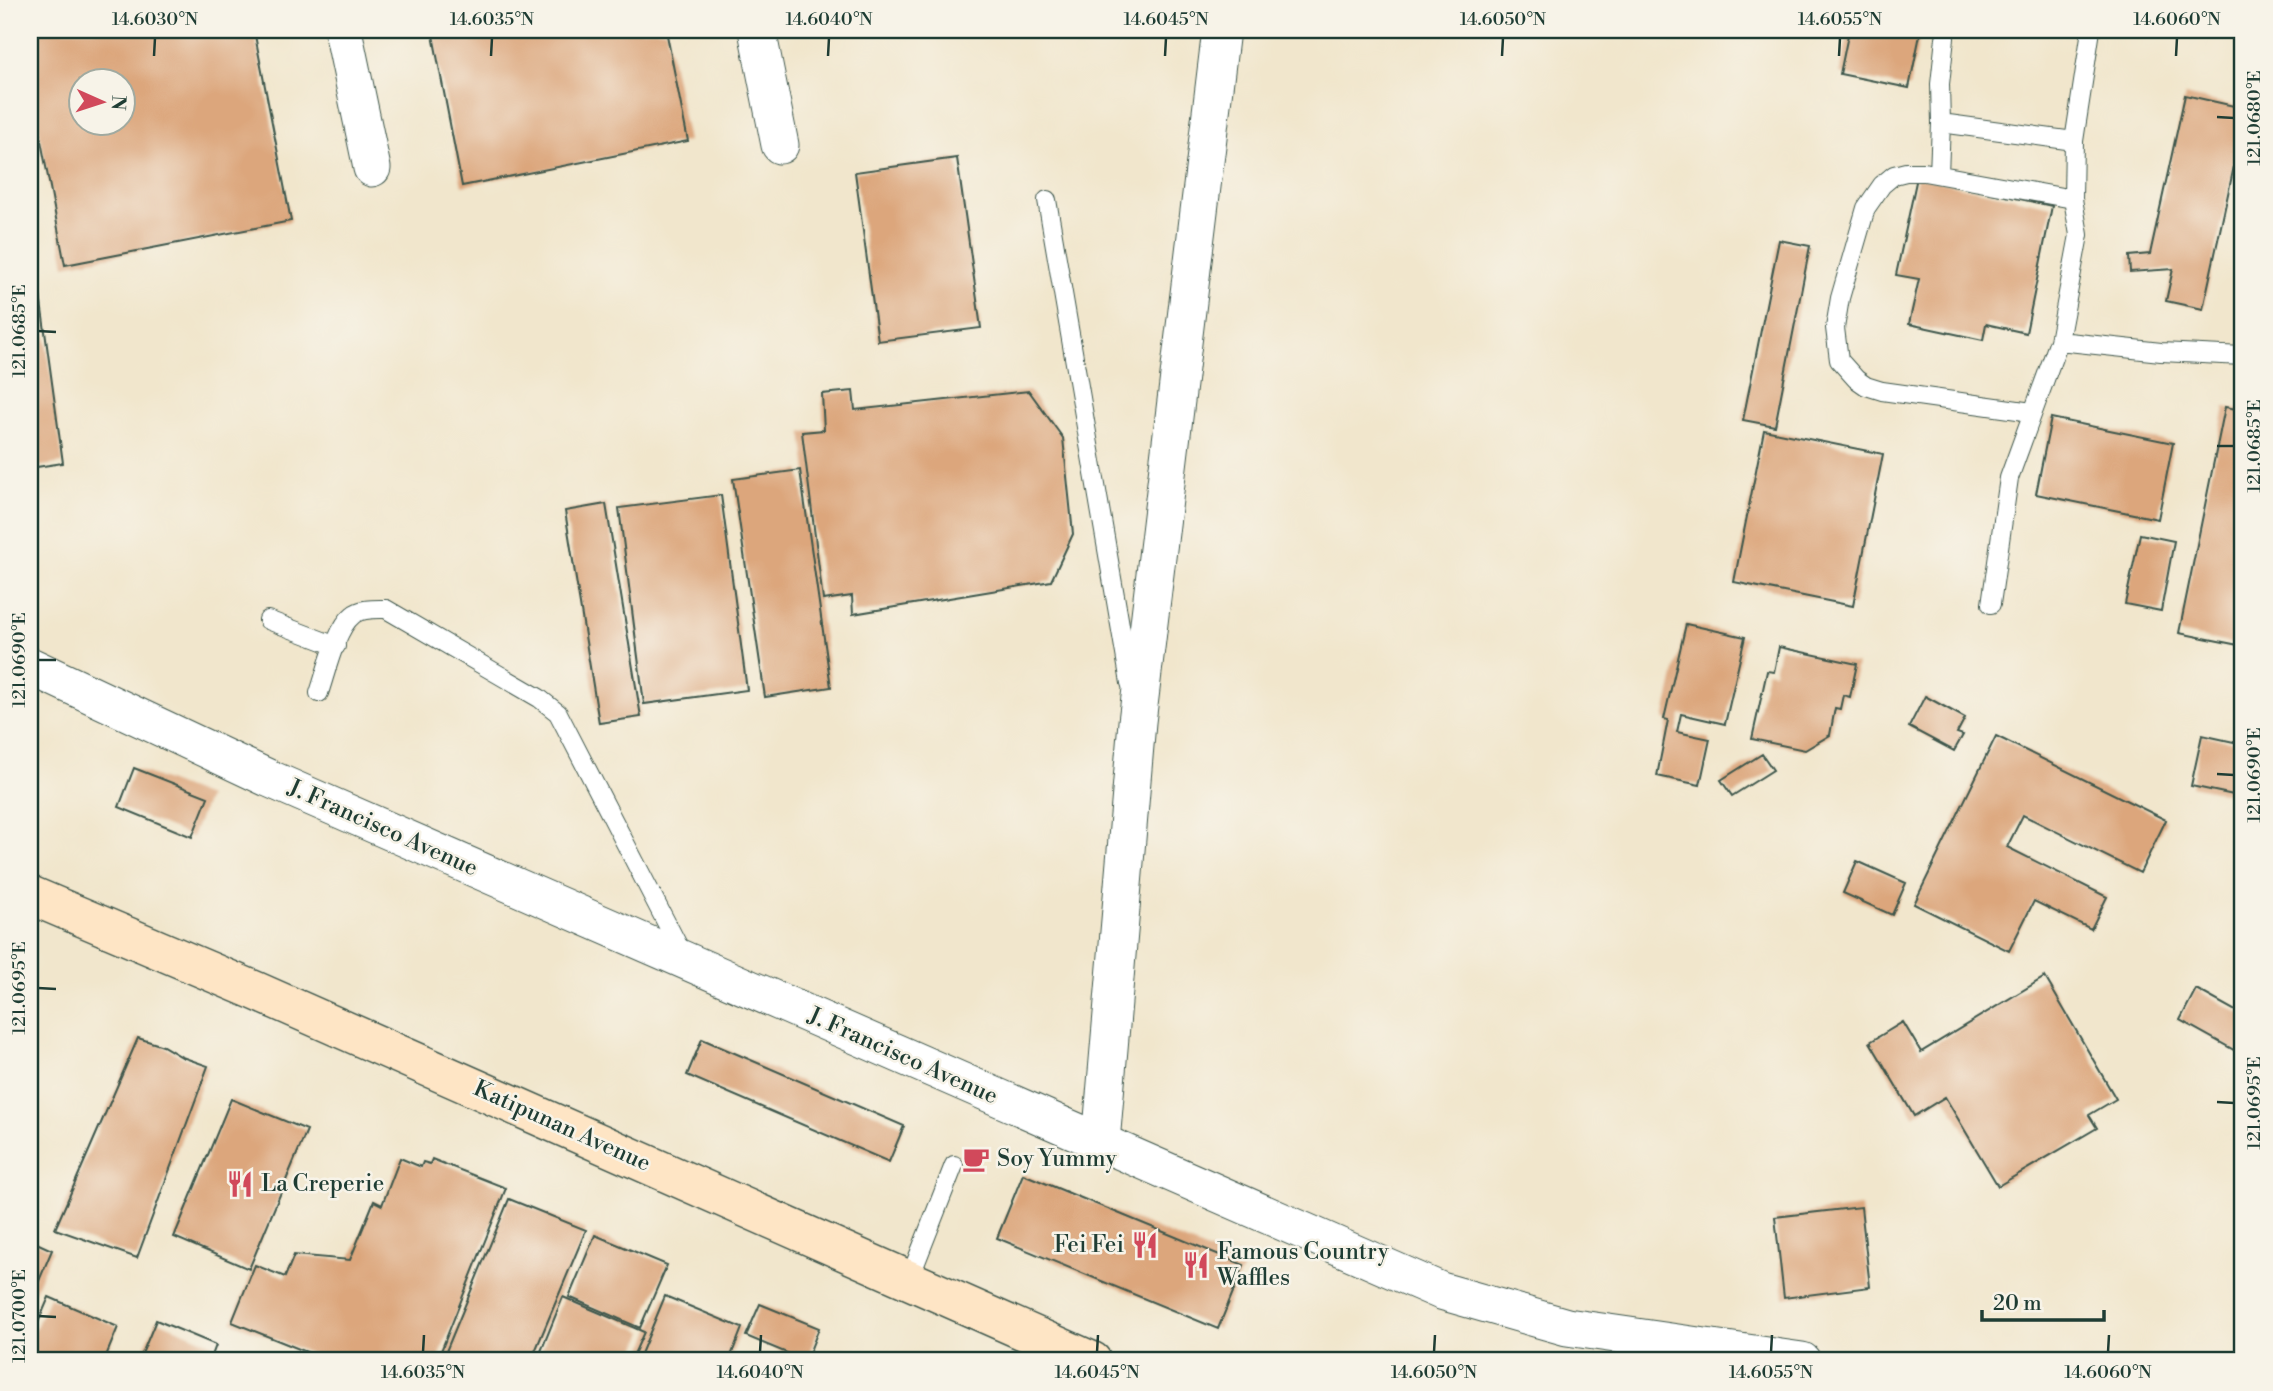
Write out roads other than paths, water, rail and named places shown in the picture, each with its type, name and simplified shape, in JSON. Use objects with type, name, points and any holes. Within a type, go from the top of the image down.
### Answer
[{"type":"street","points":[[344,30],[372,168]]},
{"type":"street","points":[[757,30],[780,145]]},
{"type":"street","points":[[1101,1142],[1137,722],[1220,30]]},
{"type":"street","name":"J. Francisco Avenue","points":[[30,666],[268,778],[1441,1291],[1567,1327],[1802,1361]]},
{"type":"street","name":"Katipunan Avenue","points":[[30,895],[268,997],[1093,1361]]},
{"type":"lane","points":[[1990,604],[2009,478],[2059,341],[2079,235],[2073,199],[2074,141],[2091,30]]},
{"type":"lane","points":[[1939,174],[1940,84],[1945,38]]},
{"type":"lane","points":[[1941,123],[2074,141]]},
{"type":"lane","points":[[2032,412],[1882,391],[1866,386],[1839,360],[1835,328],[1840,298],[1866,208],[1882,185],[1894,175],[1906,172],[1939,174],[2073,199]]},
{"type":"lane","points":[[1047,200],[1137,722]]},
{"type":"lane","points":[[2059,341],[2161,352],[2243,356]]},
{"type":"lane","points":[[319,693],[342,630],[353,614],[370,609],[386,610],[539,698],[558,713],[687,961]]},
{"type":"lane","points":[[268,620],[336,646]]},
{"type":"lane","points":[[909,1280],[954,1165]]},
{"type":"place","name":"Soy Yummy","points":[[976,1159]]},
{"type":"place","name":"La Creperie","points":[[240,1184]]},
{"type":"place","name":"Fei Fei","points":[[1145,1245]]},
{"type":"place","name":"Famous Country Waffles","points":[[1196,1265]]}]
